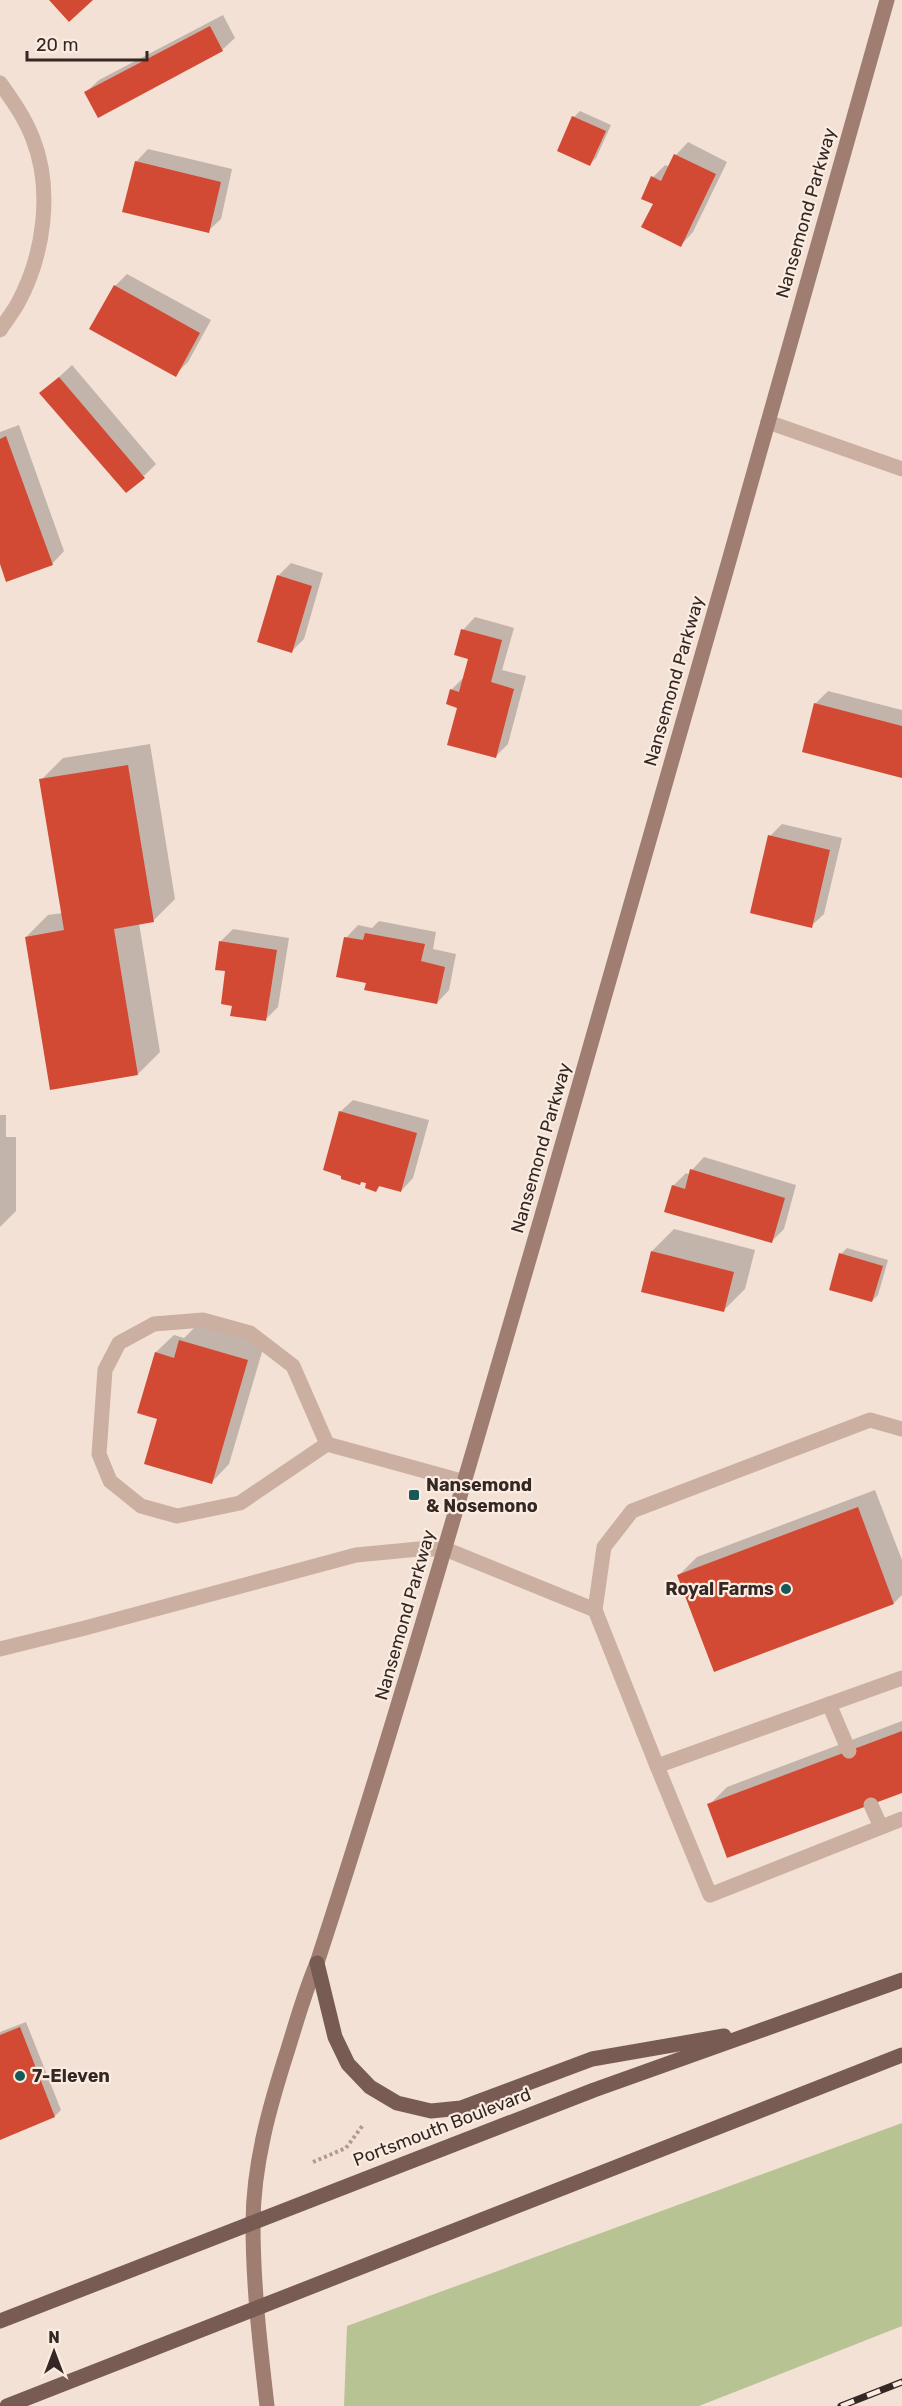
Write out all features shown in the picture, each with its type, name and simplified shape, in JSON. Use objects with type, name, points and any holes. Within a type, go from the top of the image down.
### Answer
[{"type":"main road","name":"Nansemond Parkway","points":[[267,2406],[256,2308],[253,2222],[262,2145],[275,2090],[307,1987],[372,1796],[465,1482],[887,0]]},
{"type":"main road","points":[[317,1963],[335,2037],[348,2064],[370,2087],[397,2103],[431,2111],[461,2108],[592,2059],[768,2028]]},
{"type":"main road","name":"Portsmouth Boulevard","points":[[0,2320],[594,2090],[902,1980]]},
{"type":"main road","points":[[7,2406],[902,2055]]},
{"type":"street","points":[[0,84],[19,110],[34,140],[43,182],[43,217],[35,262],[18,303],[0,330]]},
{"type":"street","points":[[768,422],[902,469]]},
{"type":"street","points":[[327,1444],[293,1366],[250,1333],[203,1320],[154,1324],[119,1343],[105,1370],[99,1454],[111,1481],[141,1506],[177,1516],[240,1503],[327,1444],[465,1482]]},
{"type":"street","points":[[902,1429],[870,1420],[632,1512],[604,1547],[595,1610],[710,1895],[902,1819]]},
{"type":"street","points":[[0,1649],[356,1555],[419,1549],[445,1549],[595,1610]]},
{"type":"street","points":[[657,1766],[902,1678]]},
{"type":"street","points":[[829,1704],[849,1751]]},
{"type":"street","points":[[871,1805],[881,1827]]},
{"type":"path","points":[[314,2162],[346,2148],[363,2125]]},
{"type":"green space","points":[[902,2123],[902,2326],[699,2406],[344,2406],[347,2326]]},
{"type":"building","points":[[49,0],[93,0],[69,22]]},
{"type":"building","points":[[210,26],[223,51],[98,118],[84,92]]},
{"type":"building","points":[[572,116],[606,131],[590,166],[557,151]]},
{"type":"building","points":[[674,154],[716,174],[681,247],[641,227],[653,204],[641,199],[651,176],[661,181]]},
{"type":"building","points":[[135,161],[221,182],[209,233],[122,212]]},
{"type":"building","points":[[114,285],[200,333],[176,377],[89,329]]},
{"type":"building","points":[[59,377],[145,478],[126,493],[39,393]]},
{"type":"building","points":[[6,436],[53,565],[6,582],[0,564],[0,439]]},
{"type":"building","points":[[277,575],[312,586],[292,653],[257,642]]},
{"type":"building","points":[[461,629],[502,640],[491,682],[514,689],[496,758],[447,745],[457,708],[446,704],[450,689],[459,692],[468,659],[454,655]]},
{"type":"building","points":[[814,703],[902,726],[902,778],[802,752]]},
{"type":"building","points":[[128,765],[154,922],[114,929],[138,1075],[50,1090],[25,937],[64,930],[39,779]]},
{"type":"building","points":[[768,835],[830,850],[812,928],[750,913]]},
{"type":"building","points":[[365,933],[425,944],[421,961],[445,967],[437,1004],[364,990],[366,983],[336,977],[344,937],[363,940]]},
{"type":"building","points":[[219,941],[277,950],[266,1021],[230,1016],[232,1006],[221,1004],[225,971],[215,970]]},
{"type":"building","points":[[339,1111],[417,1133],[401,1192],[379,1186],[376,1192],[365,1188],[366,1183],[361,1182],[360,1185],[323,1170]]},
{"type":"building","points":[[690,1169],[785,1198],[772,1243],[664,1212],[672,1185],[685,1189]]},
{"type":"building","points":[[651,1251],[734,1272],[724,1312],[641,1292]]},
{"type":"building","points":[[839,1253],[883,1266],[872,1302],[829,1290]]},
{"type":"building","points":[[179,1340],[248,1360],[212,1484],[144,1464],[157,1419],[137,1413],[155,1352],[174,1358]]},
{"type":"building","name":"Royal Farms","points":[[858,1507],[894,1604],[714,1672],[677,1575]]},
{"type":"building","points":[[902,1731],[902,1793],[727,1858],[707,1804]]},
{"type":"building","name":"7-Eleven","points":[[20,2027],[55,2117],[0,2140],[0,2035]]},
{"type":"railway","points":[[841,2406],[902,2382]]},
{"type":"place","name":"Nansemond & Nosemono","points":[[414,1495]]},
{"type":"place","name":"Royal Farms","points":[[786,1589]]},
{"type":"place","name":"7-Eleven","points":[[20,2076]]}]
